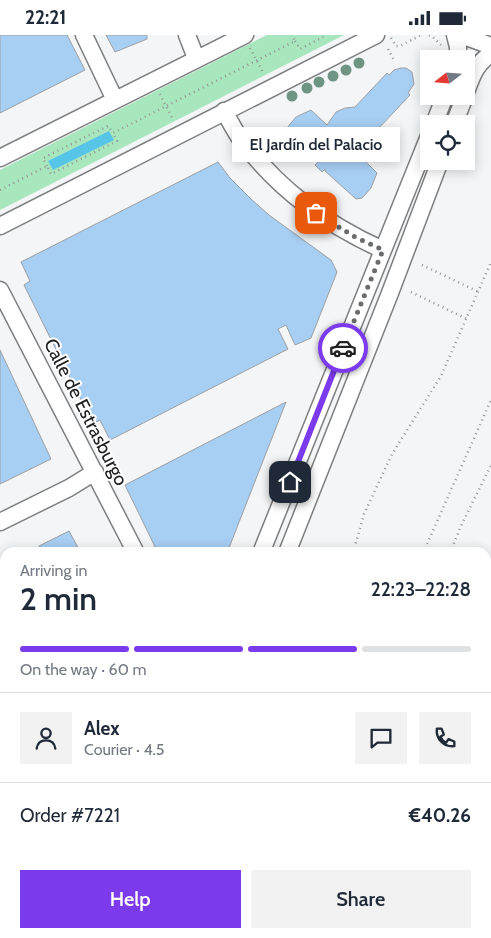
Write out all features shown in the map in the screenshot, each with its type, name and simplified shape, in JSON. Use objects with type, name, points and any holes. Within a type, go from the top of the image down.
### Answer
[{"type":"street","points":[[84,35],[116,99]]},
{"type":"street","points":[[188,35],[196,58]]},
{"type":"street","points":[[0,226],[376,35]]},
{"type":"street","points":[[455,35],[458,50]]},
{"type":"street","points":[[461,35],[491,46]]},
{"type":"street","points":[[0,158],[196,58],[247,40]]},
{"type":"street","points":[[475,70],[479,63],[491,54]]},
{"type":"street","points":[[224,111],[241,139],[286,189],[328,222],[383,250]]},
{"type":"street","points":[[263,547],[420,158]]},
{"type":"street","points":[[289,547],[437,170]]},
{"type":"street","name":"Calle de Estrasburgo","points":[[0,290],[133,547]]},
{"type":"street","points":[[0,522],[69,488],[95,472]]},
{"type":"path","points":[[292,35],[300,49],[327,35]]},
{"type":"path","points":[[394,44],[400,46],[421,35]]},
{"type":"path","points":[[429,35],[442,47],[442,50]]},
{"type":"path","points":[[247,40],[256,62],[264,75]]},
{"type":"path","points":[[113,133],[295,41]]},
{"type":"path","points":[[388,49],[395,62]]},
{"type":"path","points":[[158,91],[174,122]]},
{"type":"path","points":[[108,126],[113,133],[117,141],[51,174],[43,158],[108,126]]},
{"type":"path","points":[[0,190],[47,166]]},
{"type":"path","points":[[355,547],[364,514],[392,454],[441,376],[491,262]]},
{"type":"path","points":[[422,265],[479,292]]},
{"type":"path","points":[[411,292],[467,319]]},
{"type":"path","points":[[426,547],[491,400]]},
{"type":"path","points":[[452,547],[460,526],[491,465]]},
{"type":"green space","points":[[267,35],[344,35],[0,210],[0,170]]},
{"type":"water","points":[[109,131],[114,140],[53,170],[48,161]]},
{"type":"building","points":[[0,35],[67,35],[85,70],[0,113]]},
{"type":"building","points":[[106,35],[147,35],[147,39],[115,52]]},
{"type":"building","points":[[406,68],[412,72],[414,84],[408,93],[410,95],[378,129],[378,137],[374,147],[369,153],[361,157],[377,173],[371,188],[362,198],[356,199],[325,169],[322,172],[315,165],[318,162],[287,134],[286,129],[296,117],[311,110],[327,125],[336,112],[345,108],[355,107],[387,73],[389,75],[394,70]]},
{"type":"building","points":[[218,162],[230,178],[251,199],[269,215],[331,260],[337,272],[311,338],[295,345],[286,325],[278,329],[288,349],[110,440],[100,420],[93,424],[24,285],[30,281],[21,262]]},
{"type":"building","points":[[0,350],[51,459],[0,484]]},
{"type":"building","points":[[286,402],[229,547],[155,547],[125,485]]},
{"type":"building","points":[[69,531],[78,547],[40,547]]},
{"type":"way so far","points":[[316,213],[355,237],[383,250],[343,348]]},
{"type":"place","name":"El Jardín del Palacio","points":[[316,213]]},
{"type":"route","points":[[290,482],[343,348]]}]
